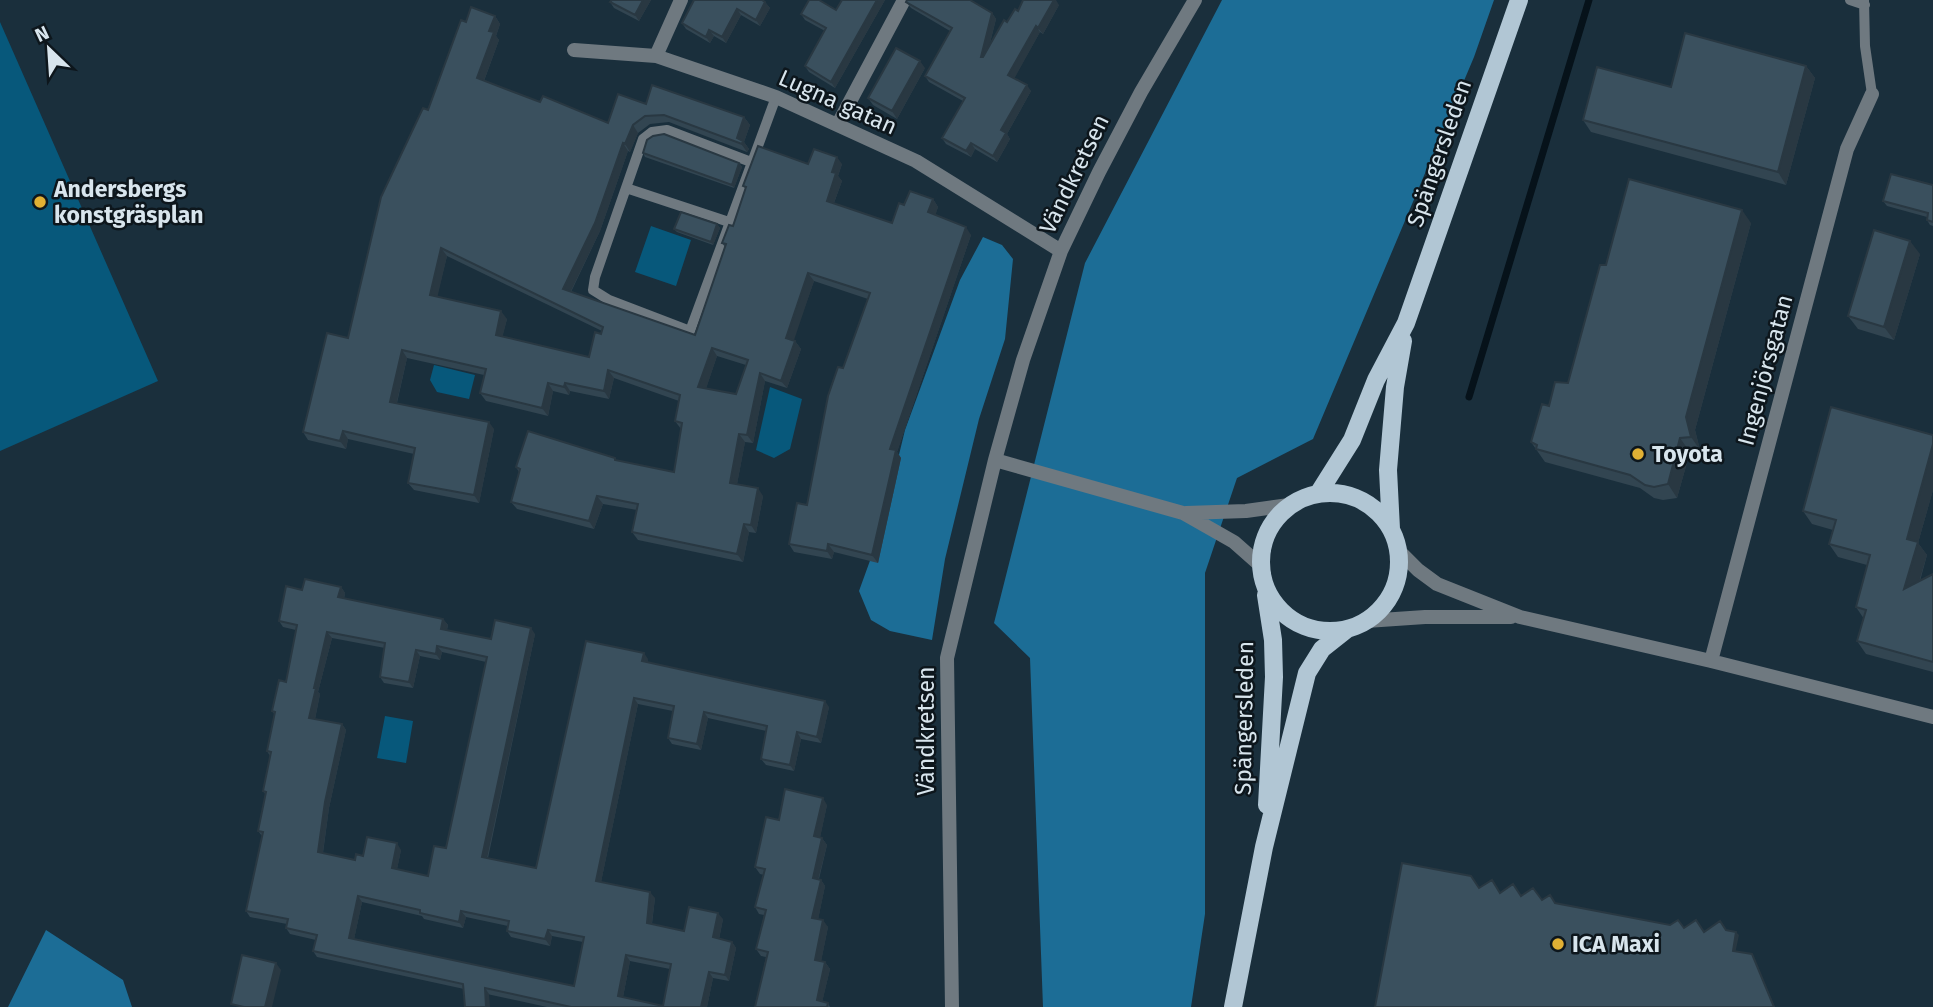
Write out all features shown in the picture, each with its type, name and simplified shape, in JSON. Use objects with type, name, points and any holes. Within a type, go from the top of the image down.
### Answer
[{"type":"main road","name":"Spängersleden","points":[[1318,494],[1352,440],[1376,380],[1406,323],[1519,0]]},
{"type":"main road","name":"Spängersleden","points":[[1233,1007],[1264,847],[1307,673],[1322,649],[1346,630],[1366,621],[1382,608],[1393,590],[1399,570],[1398,550],[1391,529],[1388,470],[1395,387],[1406,323]]},
{"type":"main road","name":"Spängersleden","points":[[1264,847],[1274,677],[1273,640],[1260,565],[1263,542],[1273,521],[1289,505],[1318,494],[1340,493],[1360,500],[1378,512],[1391,529]]},
{"type":"main road","name":"Spängersleden","points":[[1266,590],[1279,610],[1298,624],[1322,631],[1346,630]]},
{"type":"street","points":[[656,57],[681,0]]},
{"type":"street","points":[[838,124],[904,0]]},
{"type":"street","name":"Vändkretsen","points":[[952,1007],[947,658],[995,460],[1023,360],[1061,251],[1140,92],[1195,0]]},
{"type":"street","name":"Lugna gatan","points":[[575,50],[656,57],[776,97],[916,162],[1061,251]]},
{"type":"street","name":"Ingenjörsgatan","points":[[1711,661],[1847,149],[1872,94]]},
{"type":"street","points":[[995,460],[1183,513],[1234,542],[1260,565]]},
{"type":"street","points":[[1183,513],[1246,511],[1289,505]]},
{"type":"street","points":[[1398,550],[1437,584],[1520,617],[1711,661],[1933,717]]},
{"type":"street","points":[[1366,621],[1520,617]]},
{"type":"lane","points":[[1850,0],[1864,3],[1865,46],[1872,94]]},
{"type":"lane","points":[[751,162],[667,130],[652,132],[643,139],[595,277],[593,290],[609,300],[690,331],[776,97]]},
{"type":"lane","points":[[626,188],[729,222]]},
{"type":"shaded area","points":[[1222,0],[1494,0],[1474,57],[1313,439],[1237,478],[1205,573],[1205,914],[1191,1007],[1043,1007],[1030,658],[994,623],[1085,263]]},
{"type":"shaded area","name":"Andersbergs konstgräsplan","points":[[0,22],[158,381],[0,451]]},
{"type":"shaded area","points":[[651,226],[691,240],[676,286],[635,272]]},
{"type":"shaded area","points":[[983,237],[1002,245],[1013,259],[1005,339],[979,419],[945,559],[932,640],[890,631],[871,620],[859,591],[880,533],[905,430],[960,280]]},
{"type":"shaded area","points":[[434,365],[475,375],[469,399],[437,392],[430,380]]},
{"type":"shaded area","points":[[770,387],[802,399],[790,449],[774,458],[756,450]]},
{"type":"shaded area","points":[[385,716],[413,721],[406,763],[377,758]]},
{"type":"shaded area","points":[[46,930],[123,980],[132,1007],[8,1007]]},
{"type":"building","points":[[643,0],[635,15],[610,2]]},
{"type":"building","points":[[694,0],[765,2],[756,20],[737,9],[722,37],[709,30],[706,37],[682,23]]},
{"type":"building","points":[[809,0],[819,0],[836,10],[842,0],[877,0],[831,82],[805,66],[826,28],[801,14]]},
{"type":"building","points":[[970,0],[992,13],[983,57],[1004,20],[1007,22],[1015,9],[1018,11],[1023,0],[1054,0],[1008,75],[1027,85],[1001,130],[1006,133],[993,156],[971,143],[966,151],[942,138],[965,98],[925,76],[952,28],[906,2]]},
{"type":"building","points":[[471,7],[495,16],[489,31],[494,32],[477,78],[540,102],[543,96],[608,123],[618,94],[646,104],[652,85],[744,117],[737,138],[743,141],[742,144],[664,115],[645,116],[633,125],[625,144],[623,143],[595,223],[563,289],[695,335],[726,244],[722,243],[729,225],[733,226],[746,187],[743,186],[758,146],[808,164],[814,149],[837,157],[832,172],[836,173],[827,201],[892,223],[899,203],[904,205],[910,191],[933,199],[928,212],[966,227],[890,449],[896,450],[872,555],[828,544],[827,551],[789,544],[797,503],[807,505],[828,396],[838,367],[843,368],[870,293],[808,273],[786,338],[795,341],[781,381],[760,373],[747,435],[739,434],[730,483],[758,488],[751,525],[744,524],[737,554],[632,532],[638,504],[597,496],[589,521],[511,502],[520,469],[516,467],[528,431],[615,460],[674,472],[682,423],[675,421],[680,395],[608,370],[604,391],[565,383],[564,387],[548,383],[542,408],[480,393],[486,369],[402,350],[390,402],[489,422],[474,495],[408,483],[415,448],[343,431],[340,441],[303,432],[327,333],[348,338],[381,197],[423,108],[428,110],[461,20],[466,22]],"holes":[[[441,248],[603,327],[601,334],[595,332],[589,357],[496,335],[501,311],[430,295]],[[712,348],[748,360],[736,394],[698,387]]]},
{"type":"building","points":[[1685,33],[1806,66],[1778,172],[1583,120],[1597,67],[1671,87]]},
{"type":"building","points":[[896,48],[920,61],[892,111],[868,98]]},
{"type":"building","points":[[664,134],[739,163],[732,185],[643,153],[647,140]]},
{"type":"building","points":[[1891,174],[1933,185],[1933,222],[1927,220],[1928,213],[1883,201]]},
{"type":"building","points":[[1629,179],[1742,210],[1686,417],[1691,437],[1680,438],[1668,484],[1654,487],[1645,485],[1630,475],[1536,449],[1537,445],[1531,442],[1542,404],[1549,406],[1555,382],[1568,383],[1600,265],[1606,265]]},
{"type":"building","points":[[681,212],[717,224],[711,242],[674,229]]},
{"type":"building","points":[[1874,230],[1910,241],[1884,327],[1848,316]]},
{"type":"building","points":[[1831,407],[1933,435],[1933,444],[1907,539],[1918,542],[1904,589],[1933,574],[1933,662],[1857,641],[1866,610],[1856,607],[1870,555],[1829,544],[1836,520],[1803,511]]},
{"type":"building","points":[[305,579],[341,587],[338,597],[443,619],[441,629],[491,639],[495,620],[531,628],[482,857],[536,868],[586,641],[644,653],[642,661],[825,701],[817,737],[797,732],[790,765],[761,759],[767,726],[704,712],[697,744],[668,738],[674,706],[634,698],[596,881],[650,892],[647,923],[684,931],[689,907],[718,913],[713,937],[732,942],[725,975],[709,972],[701,1007],[571,1007],[485,988],[486,1007],[465,1007],[463,984],[313,951],[317,935],[286,928],[288,919],[246,911],[263,832],[258,831],[271,752],[267,751],[275,712],[272,711],[279,680],[286,682],[297,625],[279,621],[286,586],[302,590]],"holes":[[[327,632],[385,643],[380,677],[409,682],[416,650],[436,654],[437,646],[487,657],[446,848],[434,846],[428,876],[392,868],[397,843],[367,837],[363,856],[356,854],[355,860],[318,852],[325,802],[342,724],[309,718]],[[358,896],[459,922],[461,911],[509,921],[507,931],[545,939],[548,930],[584,937],[574,986],[349,938]],[[626,955],[671,964],[663,1006],[618,996]]]},
{"type":"building","points":[[785,789],[823,798],[814,836],[822,838],[813,878],[821,880],[812,918],[823,920],[815,960],[825,962],[817,1000],[828,1003],[827,1007],[755,1007],[768,952],[756,949],[766,910],[755,907],[765,869],[755,867],[766,817],[779,820]]},
{"type":"building","name":"ICA Maxi","points":[[1402,863],[1471,876],[1479,888],[1492,880],[1500,893],[1513,884],[1521,896],[1533,888],[1542,900],[1550,895],[1555,903],[1670,925],[1678,920],[1684,928],[1696,920],[1704,932],[1720,921],[1726,930],[1736,932],[1733,951],[1752,954],[1774,1007],[1375,1007]]},
{"type":"building","points":[[242,955],[276,963],[265,1007],[231,1004]]},
{"type":"waterway","points":[[1469,397],[1589,0]]},
{"type":"place","name":"Andersbergs konstgräsplan","points":[[40,202]]},
{"type":"place","name":"Toyota","points":[[1638,454]]},
{"type":"place","name":"ICA Maxi","points":[[1558,944]]}]
